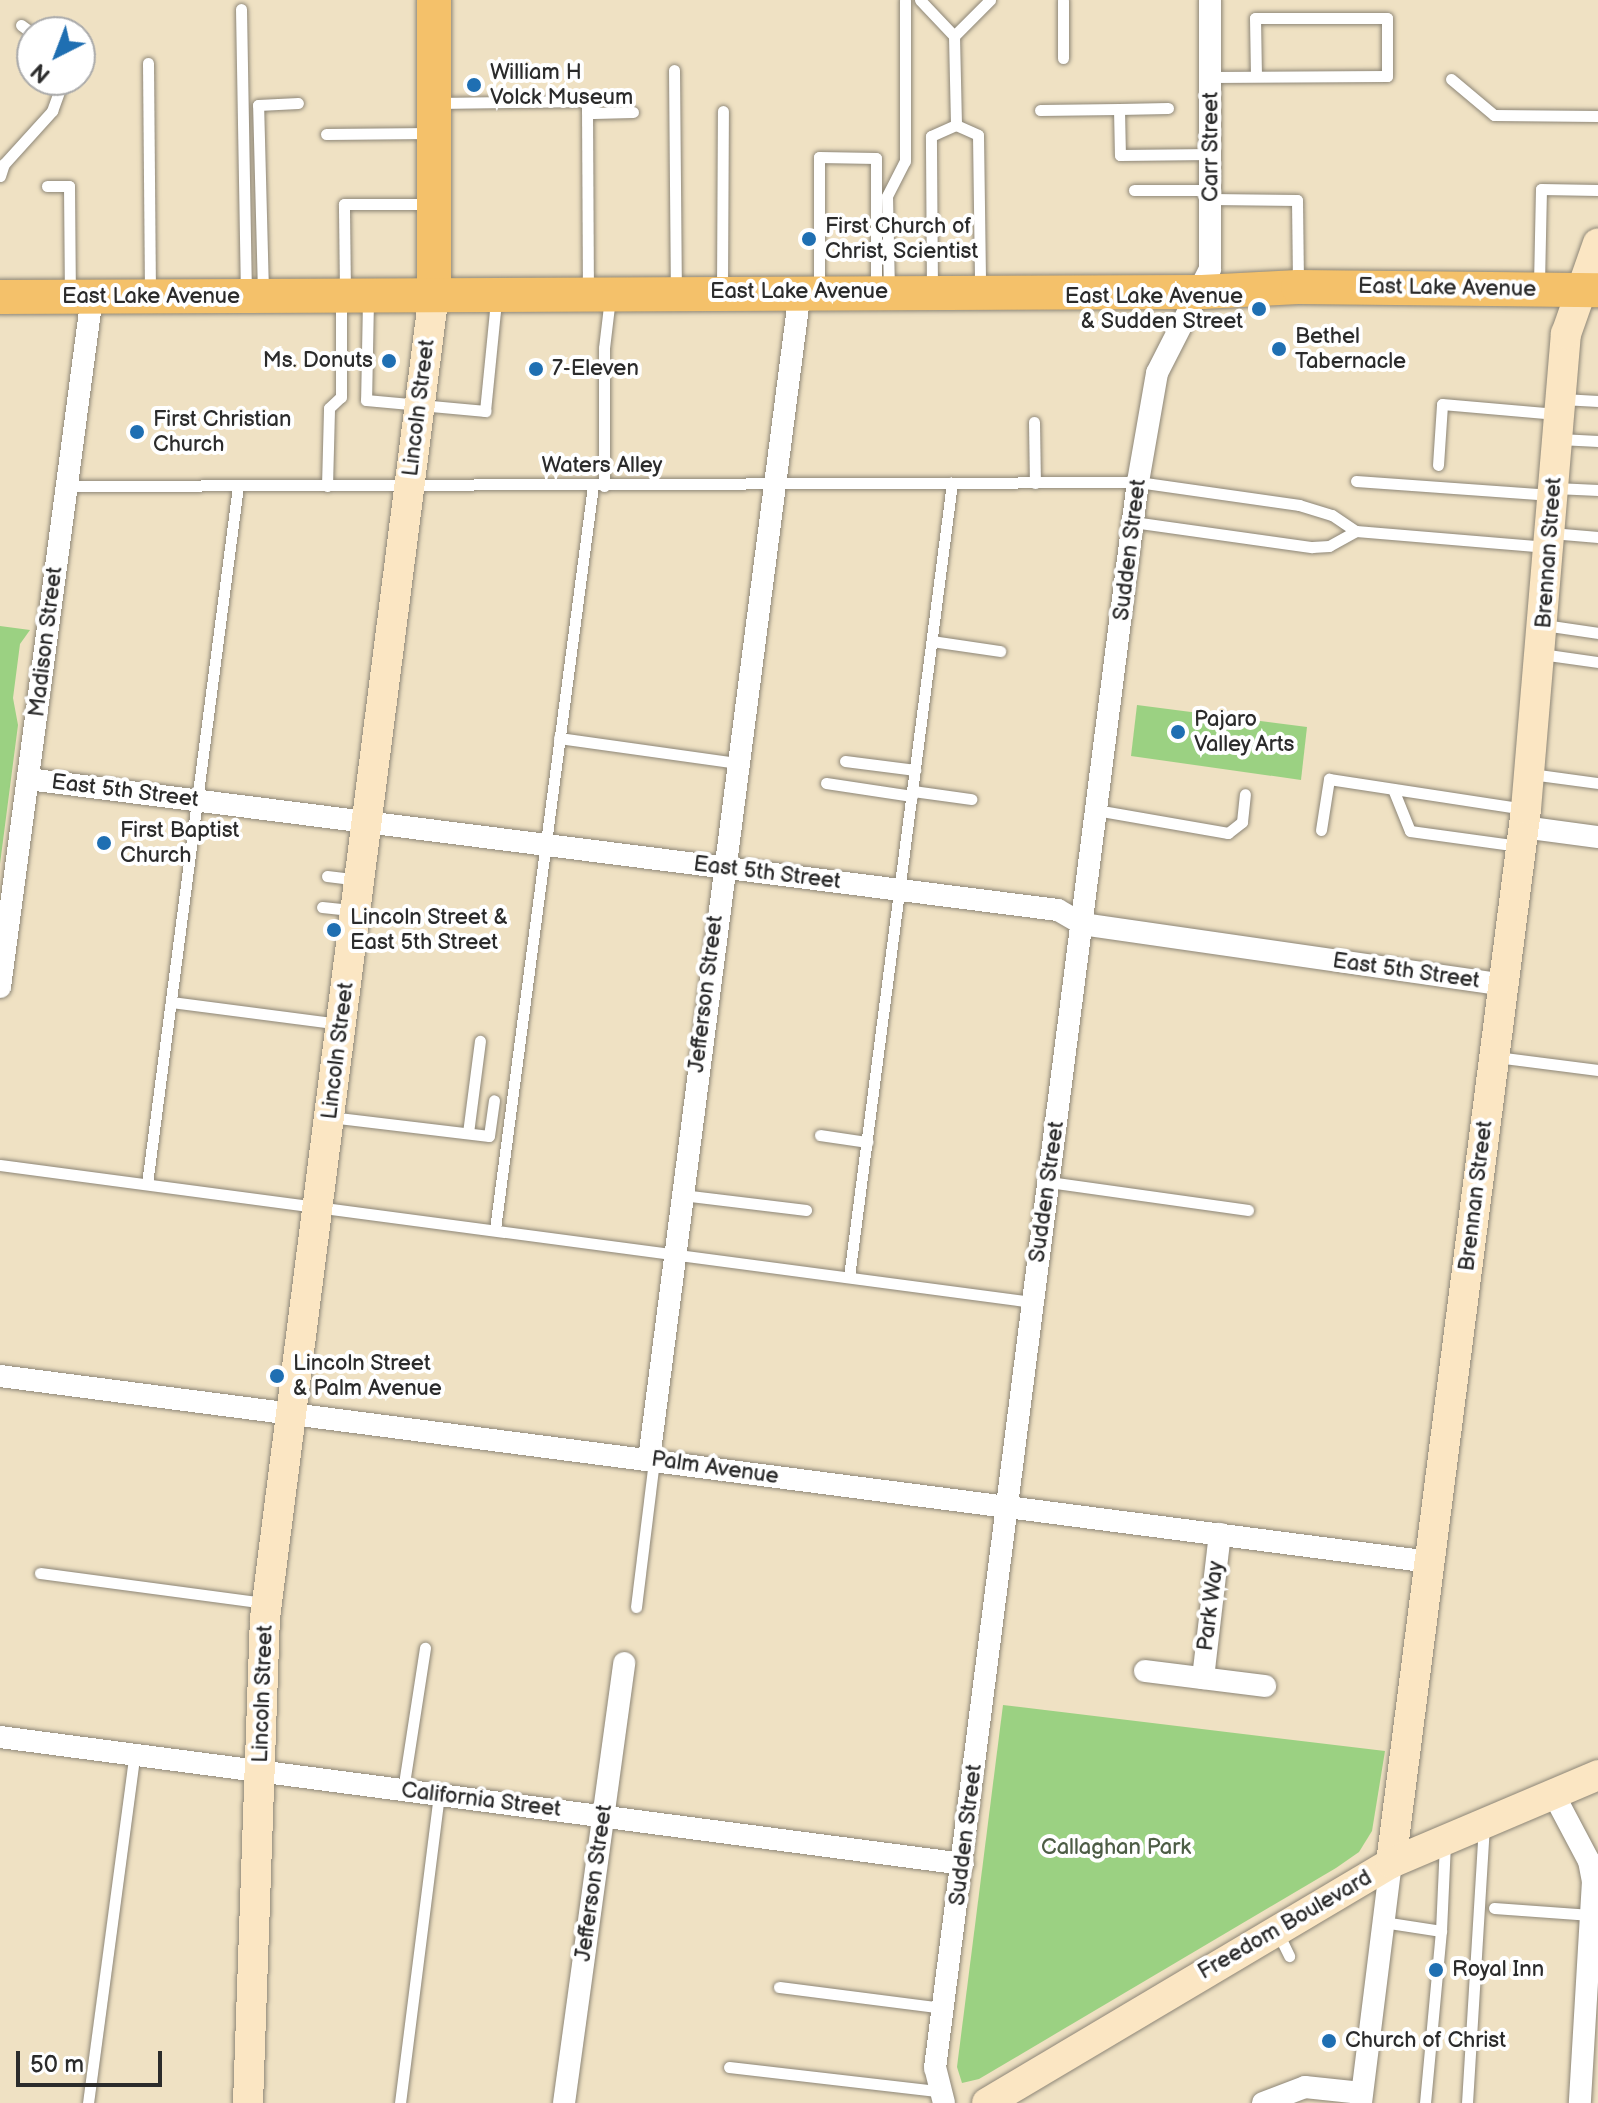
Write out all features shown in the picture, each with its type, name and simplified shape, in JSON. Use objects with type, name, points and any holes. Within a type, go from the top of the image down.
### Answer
[{"type":"main road","name":"Lincoln Street","points":[[434,0],[434,293]]},
{"type":"main road","name":"East Lake Avenue","points":[[0,297],[352,296],[497,291],[599,294],[1202,292],[1298,287],[1588,290]]},
{"type":"street","name":"Carr Street","points":[[1202,292],[1210,269],[1210,0]]},
{"type":"street","name":"Brennan Street","points":[[1362,2098],[1530,773],[1566,334],[1588,290],[1598,243]]},
{"type":"street","name":"Jefferson Street","points":[[651,1460],[722,868],[773,485],[809,292]]},
{"type":"street","name":"Sudden Street","points":[[940,2097],[943,2008],[1138,482],[1157,373],[1202,292]]},
{"type":"street","name":"Lincoln Street","points":[[248,2103],[266,1603],[434,293]]},
{"type":"street","name":"Madison Street","points":[[0,987],[66,486],[81,297]]},
{"type":"street","name":"East 5th Street","points":[[28,779],[1058,910],[1082,924],[1503,985]]},
{"type":"street","points":[[1523,828],[1598,837]]},
{"type":"street","name":"Palm Avenue","points":[[0,1376],[1431,1562]]},
{"type":"street","name":"Park Way","points":[[1203,1678],[1220,1534]]},
{"type":"street","name":"Jefferson Street","points":[[564,2103],[624,1663]]},
{"type":"street","name":"Park Way","points":[[1145,1671],[1265,1686]]},
{"type":"street","name":"California Street","points":[[0,1737],[963,1864]]},
{"type":"street","name":"Freedom Boulevard","points":[[987,2103],[1283,1943],[1391,1863],[1598,1775]]},
{"type":"street","points":[[1554,1795],[1594,1861],[1580,2103]]},
{"type":"street","points":[[1263,2103],[1305,2087],[1362,2098]]},
{"type":"lane","points":[[883,292],[887,196],[905,161],[905,0]]},
{"type":"lane","points":[[920,0],[954,36],[956,125]]},
{"type":"lane","points":[[954,36],[990,0]]},
{"type":"lane","points":[[1063,0],[1063,58]]},
{"type":"lane","points":[[241,9],[254,297]]},
{"type":"lane","points":[[1210,77],[1387,76],[1387,18],[1255,18],[1256,76]]},
{"type":"lane","points":[[148,63],[150,297]]},
{"type":"lane","points":[[674,70],[677,293]]},
{"type":"lane","points":[[1451,79],[1494,115],[1598,116]]},
{"type":"lane","points":[[0,176],[4,164],[38,132],[59,96]]},
{"type":"lane","points":[[326,134],[584,101],[593,113],[633,112]]},
{"type":"lane","points":[[254,297],[258,105],[298,103]]},
{"type":"lane","points":[[495,1229],[544,845],[599,486],[604,348],[587,105]]},
{"type":"lane","points":[[1040,110],[1168,108]]},
{"type":"lane","points":[[1119,109],[1120,155],[1211,154]]},
{"type":"lane","points":[[722,292],[723,111]]},
{"type":"lane","points":[[932,291],[931,136],[956,125],[978,135],[980,291]]},
{"type":"lane","points":[[809,292],[819,157],[876,158],[883,292]]},
{"type":"lane","points":[[47,186],[69,186],[81,297]]},
{"type":"lane","points":[[1539,289],[1541,189],[1598,190]]},
{"type":"lane","points":[[1134,190],[1297,200],[1298,287]]},
{"type":"lane","points":[[436,204],[344,204],[366,400],[485,411],[497,291]]},
{"type":"lane","points":[[327,486],[329,408],[341,397],[352,296]]},
{"type":"lane","points":[[1560,417],[1598,401]]},
{"type":"lane","points":[[1438,465],[1442,404],[1560,417],[1598,441]]},
{"type":"lane","points":[[1034,422],[1035,483]]},
{"type":"lane","points":[[1356,481],[1554,492],[1598,490]]},
{"type":"lane","name":"Waters Alley","points":[[66,486],[1138,482],[1299,505],[1332,515],[1356,531]]},
{"type":"lane","points":[[849,1277],[952,483]]},
{"type":"lane","points":[[147,1184],[238,486]]},
{"type":"lane","points":[[1133,522],[1312,547],[1329,546],[1356,531],[1550,540],[1598,537]]},
{"type":"lane","points":[[1543,640],[1598,633]]},
{"type":"lane","points":[[1543,640],[1598,662]]},
{"type":"lane","points":[[932,641],[1000,651]]},
{"type":"lane","points":[[559,738],[736,763]]},
{"type":"lane","points":[[845,761],[915,770]]},
{"type":"lane","points":[[1530,773],[1598,783]]},
{"type":"lane","points":[[1321,830],[1329,779],[1393,789],[1523,828]]},
{"type":"lane","points":[[826,783],[971,799]]},
{"type":"lane","points":[[1393,789],[1410,831],[1523,828]]},
{"type":"lane","points":[[1096,810],[1228,833],[1242,822],[1245,794]]},
{"type":"lane","points":[[327,876],[360,880]]},
{"type":"lane","points":[[322,907],[356,911]]},
{"type":"lane","points":[[171,1002],[341,1025]]},
{"type":"lane","points":[[468,1133],[480,1041]]},
{"type":"lane","points":[[1493,1056],[1598,1070]]},
{"type":"lane","points":[[329,1117],[489,1136],[494,1100]]},
{"type":"lane","points":[[820,1135],[867,1142]]},
{"type":"lane","points":[[0,1165],[1032,1302]]},
{"type":"lane","points":[[1049,1182],[1248,1210]]},
{"type":"lane","points":[[682,1195],[806,1210]]},
{"type":"lane","points":[[636,1607],[651,1460]]},
{"type":"lane","points":[[40,1573],[266,1603]]},
{"type":"lane","points":[[403,1790],[425,1648]]},
{"type":"lane","points":[[88,2103],[134,1756]]},
{"type":"lane","points":[[400,2103],[439,1794]]},
{"type":"lane","points":[[1467,2103],[1484,1824]]},
{"type":"lane","points":[[1425,2103],[1441,1931],[1445,1840]]},
{"type":"lane","points":[[1494,1908],[1591,1915]]},
{"type":"lane","points":[[1383,1922],[1441,1931]]},
{"type":"lane","points":[[779,1987],[943,2008]]},
{"type":"lane","points":[[729,2067],[940,2097]]},
{"type":"green space","points":[[0,626],[30,630],[20,644],[13,698],[18,725],[0,864]]},
{"type":"green space","points":[[1137,705],[1307,727],[1301,780],[1131,756]]},
{"type":"green space","name":"Callaghan Park","points":[[1003,1705],[1385,1751],[1372,1831],[1359,1852],[1336,1868],[979,2079],[962,2083],[957,2067]]},
{"type":"place","name":"William H Volck Museum","points":[[474,85]]},
{"type":"place","name":"First Church of Christ, Scientist","points":[[809,239]]},
{"type":"place","name":"East Lake Avenue & Sudden Street","points":[[1259,309]]},
{"type":"place","name":"Bethel Tabernacle","points":[[1279,349]]},
{"type":"place","name":"Ms. Donuts","points":[[389,361]]},
{"type":"place","name":"7-Eleven","points":[[536,369]]},
{"type":"place","name":"First Christian Church","points":[[137,432]]},
{"type":"place","name":"Pajaro Valley Arts","points":[[1178,732]]},
{"type":"place","name":"First Baptist Church","points":[[104,843]]},
{"type":"place","name":"Lincoln Street & East 5th Street","points":[[334,930]]},
{"type":"place","name":"Lincoln Street & Palm Avenue","points":[[277,1376]]},
{"type":"place","name":"Royal Inn","points":[[1436,1970]]},
{"type":"place","name":"Church of Christ","points":[[1329,2041]]}]
